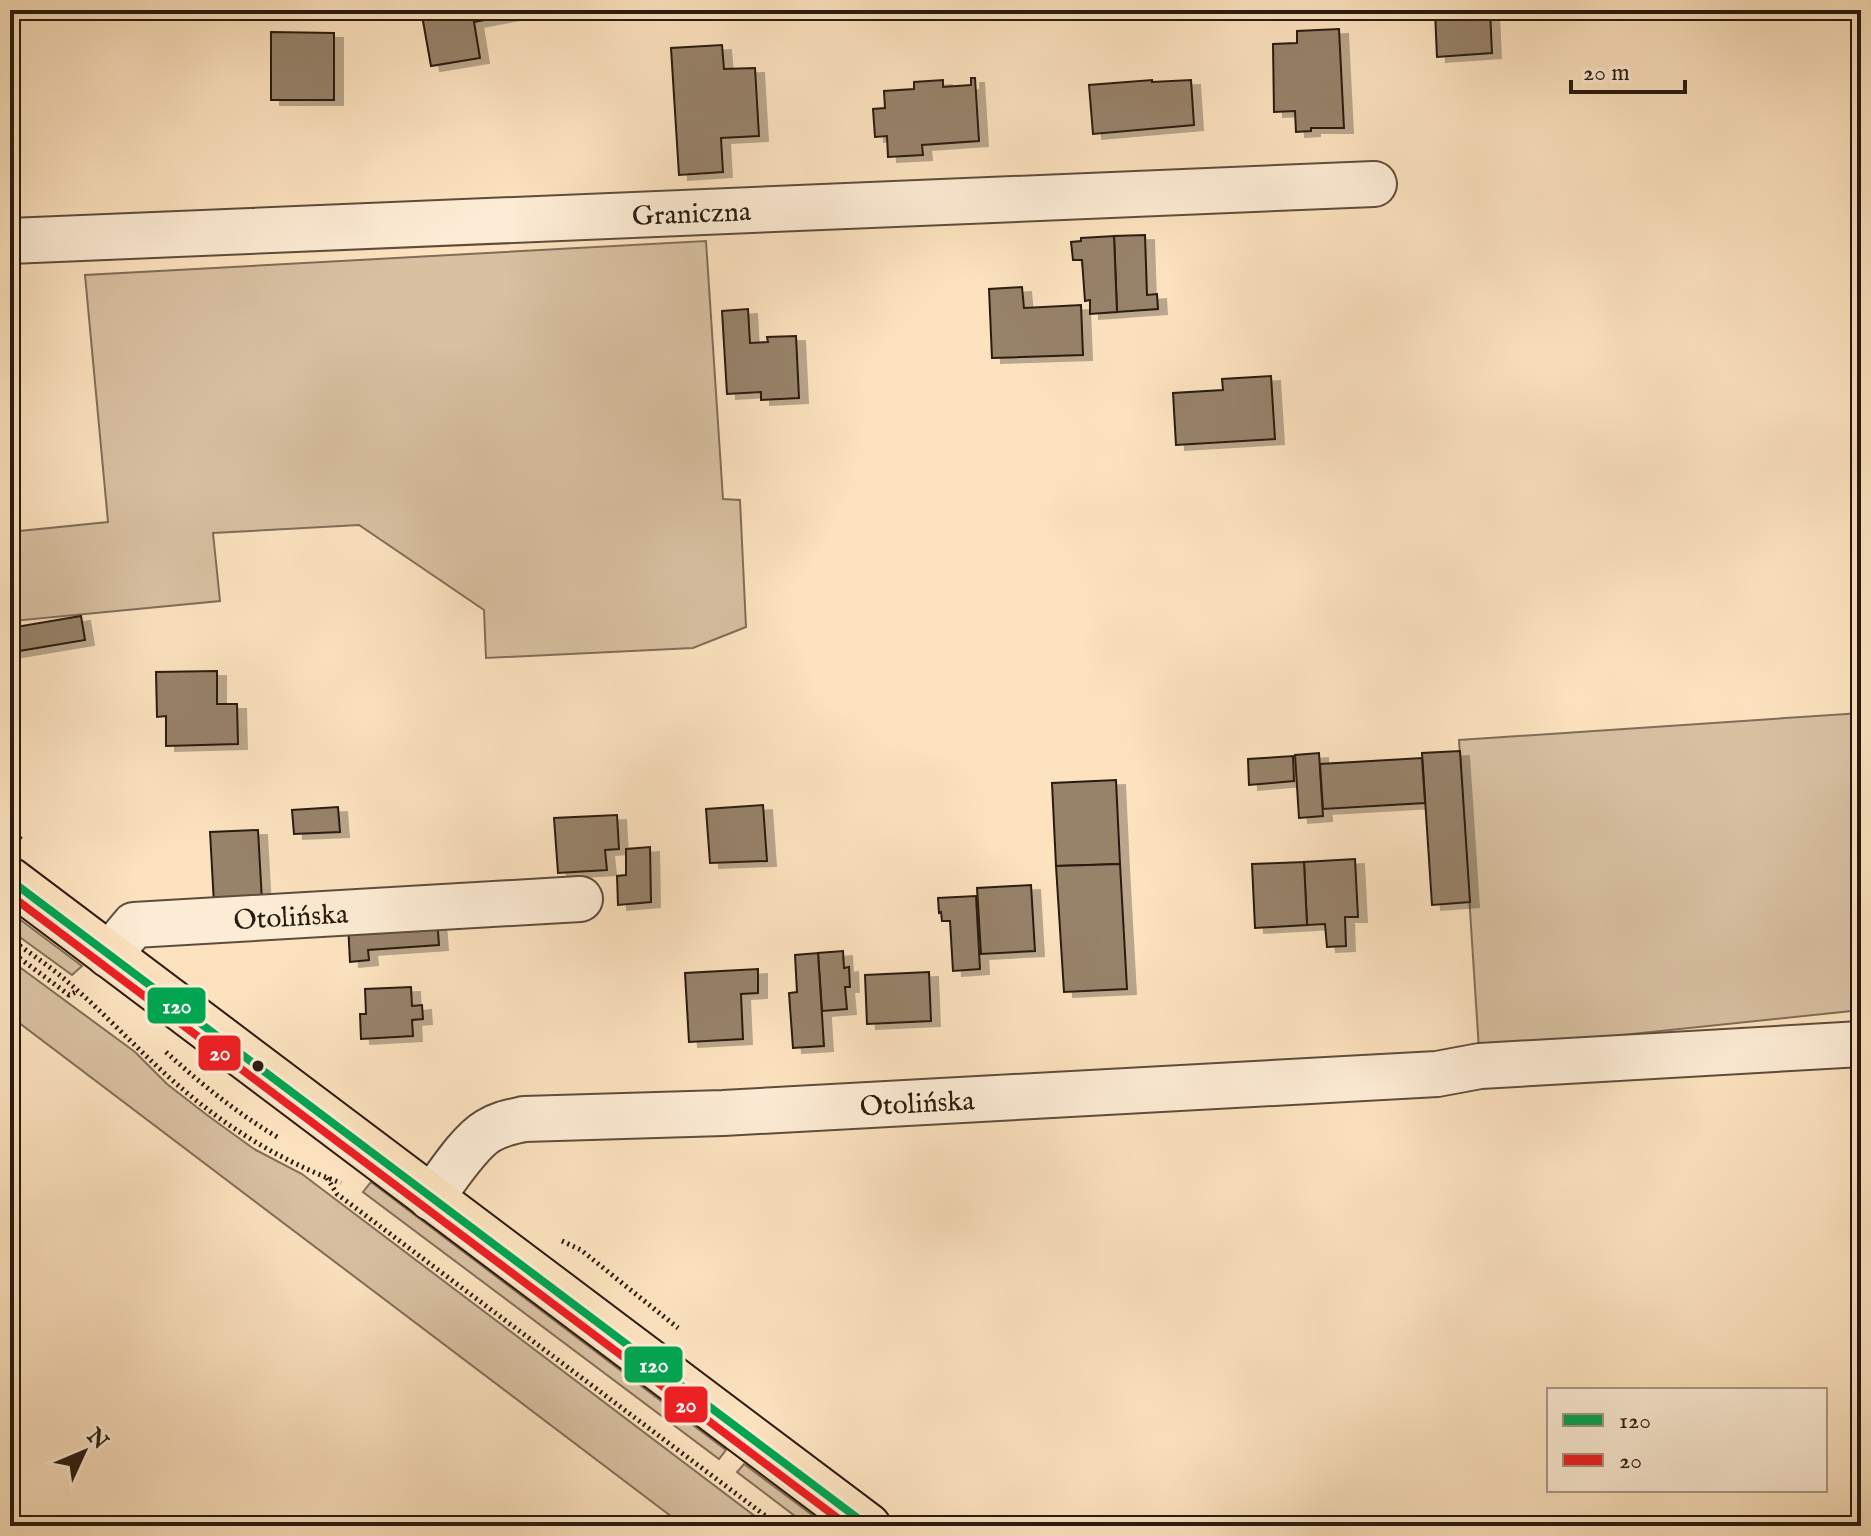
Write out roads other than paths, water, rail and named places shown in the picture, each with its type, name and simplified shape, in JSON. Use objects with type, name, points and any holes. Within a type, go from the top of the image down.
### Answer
[{"type":"main road","points":[[10,880],[101,971],[431,1198],[868,1526]]},
{"type":"street","name":"Graniczna","points":[[10,241],[1374,184]]},
{"type":"street","name":"Otolińska","points":[[101,971],[134,925],[580,899]]},
{"type":"street","name":"Otolińska","points":[[431,1198],[477,1139],[504,1124],[524,1119],[723,1113],[1437,1074],[1480,1066],[1861,1044]]}]
